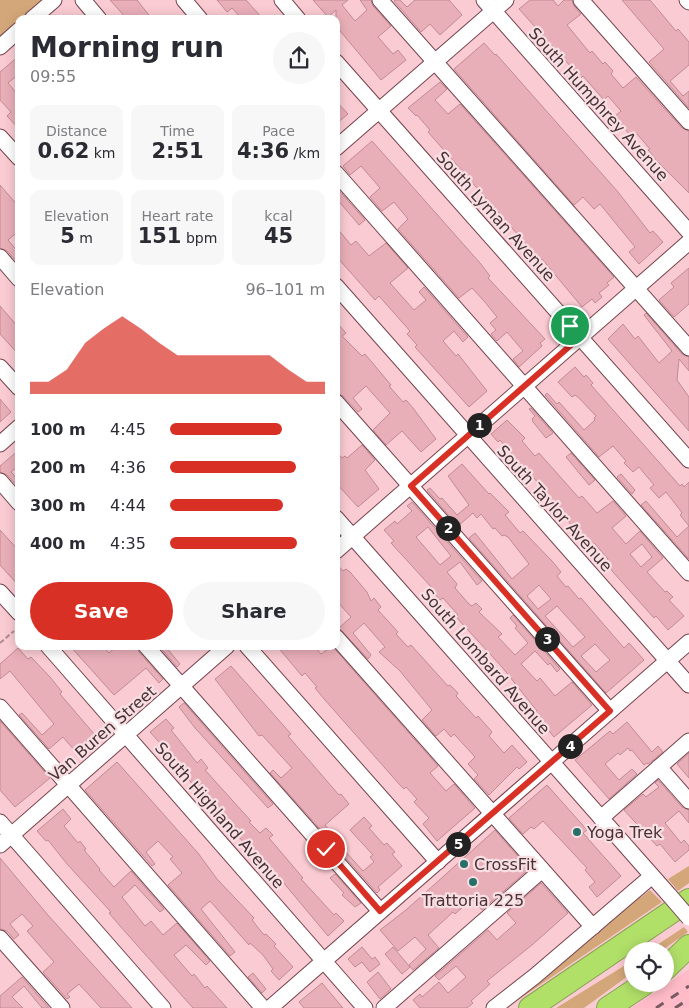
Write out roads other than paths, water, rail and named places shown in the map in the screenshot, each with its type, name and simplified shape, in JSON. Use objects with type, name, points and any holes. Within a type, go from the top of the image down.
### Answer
[{"type":"highway","points":[[530,1008],[680,898]]},
{"type":"highway","points":[[674,960],[689,946]]},
{"type":"highway","points":[[674,963],[689,954]]},
{"type":"highway","points":[[608,1008],[632,992]]},
{"type":"street","points":[[37,15],[54,0]]},
{"type":"street","points":[[83,0],[96,15]]},
{"type":"street","points":[[184,0],[197,15]]},
{"type":"street","points":[[282,0],[295,15]]},
{"type":"street","points":[[380,0],[689,348]]},
{"type":"street","points":[[340,145],[435,62],[488,5],[506,0]]},
{"type":"street","points":[[581,0],[689,122]]},
{"type":"street","name":"South Humphrey Avenue","points":[[488,5],[689,232]]},
{"type":"street","points":[[0,47],[15,37]]},
{"type":"street","name":"South Lyman Avenue","points":[[340,67],[689,460]]},
{"type":"street","points":[[0,137],[15,154]]},
{"type":"street","points":[[340,178],[689,573]]},
{"type":"street","points":[[340,547],[689,242]]},
{"type":"street","points":[[0,257],[15,274]]},
{"type":"street","name":"South Taylor Avenue","points":[[340,291],[689,685]]},
{"type":"street","points":[[0,367],[15,384]]},
{"type":"street","points":[[340,406],[610,711]]},
{"type":"street","points":[[0,444],[15,431]]},
{"type":"street","points":[[0,482],[15,499]]},
{"type":"street","name":"South Lombard Avenue","points":[[340,522],[652,876],[680,898],[689,918]]},
{"type":"street","points":[[0,592],[15,609]]},
{"type":"street","points":[[340,642],[593,927]]},
{"type":"street","points":[[270,1008],[689,642]]},
{"type":"street","name":"South Highland Avenue","points":[[52,650],[365,1008]]},
{"type":"street","points":[[150,650],[380,911]]},
{"type":"street","name":"Van Buren Street","points":[[6,840],[222,650]]},
{"type":"street","points":[[251,650],[438,862]]},
{"type":"street","points":[[0,707],[263,1008]]},
{"type":"street","points":[[601,818],[689,741]]},
{"type":"street","points":[[659,767],[689,801]]},
{"type":"street","points":[[0,822],[6,840],[159,1007]]},
{"type":"street","points":[[384,1008],[542,870]]},
{"type":"street","points":[[494,1008],[652,876]]},
{"type":"street","points":[[0,938],[62,1008]]},
{"type":"railway","points":[[656,1008],[689,986]]},
{"type":"railway","points":[[675,1008],[689,999]]},
{"type":"place","name":"Yoga Trek","points":[[577,832]]},
{"type":"place","name":"CrossFit","points":[[464,864]]},
{"type":"place","name":"Trattoria 225","points":[[473,882]]}]
